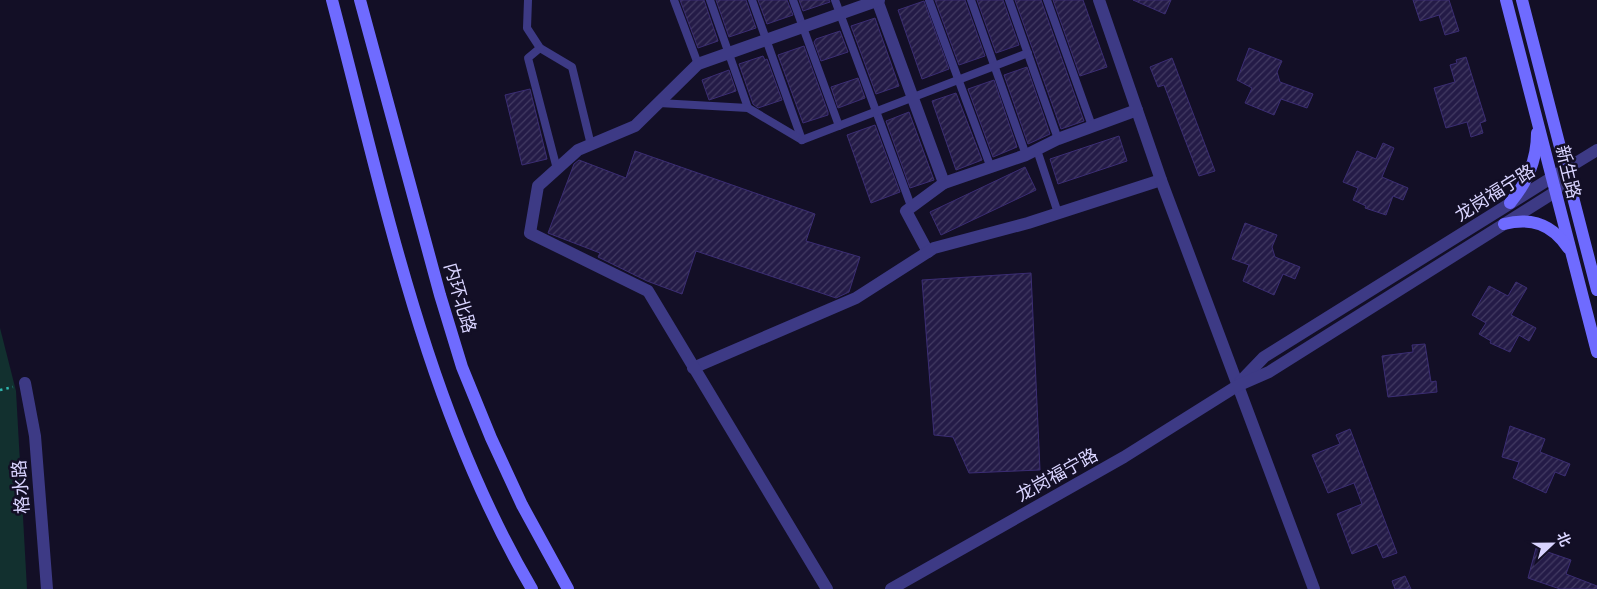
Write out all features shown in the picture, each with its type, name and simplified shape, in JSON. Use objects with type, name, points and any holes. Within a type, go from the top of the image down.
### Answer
[{"type":"main road","points":[[332,0],[412,303],[435,377],[490,510],[532,589]]},
{"type":"main road","name":"内环北路","points":[[360,0],[440,295],[462,367],[491,438],[522,505],[568,589]]},
{"type":"main road","name":"新生路","points":[[1506,0],[1597,352]]},
{"type":"main road","name":"新生路","points":[[1522,0],[1597,290]]},
{"type":"main road","points":[[1510,203],[1521,191],[1532,166],[1538,135],[1536,118]]},
{"type":"main road","points":[[1504,224],[1519,220],[1541,224],[1562,240],[1571,253]]},
{"type":"street","points":[[827,589],[692,368],[648,291],[530,233],[538,186],[578,150],[635,126],[698,64],[877,0],[944,183]]},
{"type":"street","points":[[1098,0],[1237,386],[1314,589]]},
{"type":"street","points":[[928,252],[906,210],[944,183],[1031,153],[1058,139],[1137,110]]},
{"type":"street","points":[[1566,169],[1597,150]]},
{"type":"street","name":"龙岗福宁路","points":[[1237,386],[1264,357],[1566,169]]},
{"type":"street","name":"龙岗福宁路","points":[[891,589],[1124,457],[1237,386],[1269,372],[1556,192],[1564,179],[1566,169]]},
{"type":"street","points":[[692,368],[856,298],[934,248],[1058,213],[1162,180]]},
{"type":"street","name":"格水路","points":[[25,383],[35,436],[47,589]]},
{"type":"lane","points":[[528,0],[527,28],[540,48],[572,67],[591,144]]},
{"type":"lane","points":[[674,0],[698,64]]},
{"type":"lane","points":[[710,0],[748,108]]},
{"type":"lane","points":[[752,0],[802,140]]},
{"type":"lane","points":[[793,0],[839,126]]},
{"type":"lane","points":[[835,0],[911,206]]},
{"type":"lane","points":[[929,0],[991,168]]},
{"type":"lane","points":[[972,0],[994,66],[1058,213]]},
{"type":"lane","points":[[1009,0],[1058,139]]},
{"type":"lane","points":[[1047,0],[1092,126]]},
{"type":"lane","points":[[540,48],[528,58],[557,170]]},
{"type":"lane","points":[[802,140],[1028,53]]},
{"type":"lane","points":[[659,103],[748,108],[802,140]]},
{"type":"green space","points":[[0,328],[16,391],[27,589],[0,589]]},
{"type":"building","points":[[680,0],[704,0],[718,41],[698,48]]},
{"type":"building","points":[[716,0],[746,0],[756,28],[729,37]]},
{"type":"building","points":[[758,0],[787,0],[793,15],[767,24]]},
{"type":"building","points":[[799,0],[829,0],[830,2],[803,11]]},
{"type":"building","points":[[935,0],[965,0],[985,56],[959,65]]},
{"type":"building","points":[[977,0],[1003,0],[1019,45],[996,53]]},
{"type":"building","points":[[1015,0],[1041,0],[1084,121],[1061,129]]},
{"type":"building","points":[[1053,0],[1083,0],[1107,67],[1080,76]]},
{"type":"building","points":[[1133,0],[1171,0],[1165,14]]},
{"type":"building","points":[[1413,0],[1449,0],[1459,31],[1445,35],[1439,15],[1420,21]]},
{"type":"building","points":[[924,1],[949,69],[922,79],[898,10]]},
{"type":"building","points":[[875,18],[899,86],[876,94],[851,26]]},
{"type":"building","points":[[840,31],[848,52],[821,61],[814,42],[816,39]]},
{"type":"building","points":[[804,46],[828,115],[803,123],[778,55]]},
{"type":"building","points":[[1249,48],[1282,61],[1277,72],[1280,82],[1313,94],[1307,108],[1281,99],[1274,115],[1245,103],[1252,88],[1237,80]]},
{"type":"building","points":[[763,56],[765,60],[767,59],[782,100],[758,108],[753,104],[739,64]]},
{"type":"building","points":[[1466,57],[1486,121],[1480,123],[1483,133],[1471,137],[1467,122],[1446,128],[1434,88],[1455,82],[1450,65],[1457,63],[1456,60]]},
{"type":"building","points":[[1172,58],[1215,171],[1199,176],[1164,85],[1158,87],[1150,67]]},
{"type":"building","points":[[1027,67],[1050,134],[1028,144],[1004,75]]},
{"type":"building","points":[[729,70],[736,91],[709,100],[702,80]]},
{"type":"building","points":[[858,78],[865,98],[838,108],[831,87]]},
{"type":"building","points":[[994,80],[1017,147],[993,157],[968,89]]},
{"type":"building","points":[[530,89],[547,159],[522,165],[505,95]]},
{"type":"building","points":[[956,93],[982,160],[956,170],[932,101]]},
{"type":"building","points":[[909,112],[934,180],[910,188],[886,121]]},
{"type":"building","points":[[875,125],[900,192],[871,203],[847,135]]},
{"type":"building","points":[[1119,136],[1127,161],[1058,184],[1050,159]]},
{"type":"building","points":[[1383,143],[1394,148],[1382,177],[1408,188],[1403,200],[1393,196],[1386,215],[1365,208],[1366,206],[1353,200],[1358,188],[1343,182],[1357,151],[1376,159]]},
{"type":"building","points":[[635,151],[815,214],[806,241],[860,257],[849,292],[836,298],[696,251],[682,294],[647,281],[598,257],[600,253],[548,233],[574,164],[579,160],[626,178]]},
{"type":"building","points":[[1025,167],[1036,190],[941,235],[930,212]]},
{"type":"building","points":[[1245,223],[1277,235],[1272,247],[1275,257],[1300,267],[1295,279],[1283,274],[1274,295],[1243,281],[1249,265],[1232,259]]},
{"type":"building","points":[[1031,273],[1040,470],[969,473],[953,437],[934,435],[922,280]]},
{"type":"building","points":[[1516,282],[1527,288],[1511,315],[1536,328],[1529,341],[1519,335],[1510,352],[1490,343],[1491,341],[1479,334],[1486,323],[1472,315],[1489,286],[1508,296]]},
{"type":"building","points":[[1425,344],[1431,382],[1436,381],[1437,392],[1388,397],[1382,356],[1413,352],[1412,345]]},
{"type":"building","points":[[1510,426],[1545,439],[1540,452],[1570,464],[1565,476],[1555,472],[1546,493],[1513,478],[1519,462],[1502,457]]},
{"type":"building","points":[[1350,429],[1397,553],[1383,558],[1377,544],[1352,554],[1337,514],[1362,504],[1354,483],[1328,493],[1312,455],[1340,444],[1336,435]]},
{"type":"building","points":[[1536,548],[1571,560],[1566,574],[1597,586],[1597,589],[1560,589],[1528,578]]},
{"type":"building","points":[[1405,576],[1411,589],[1395,589],[1392,581]]}]
